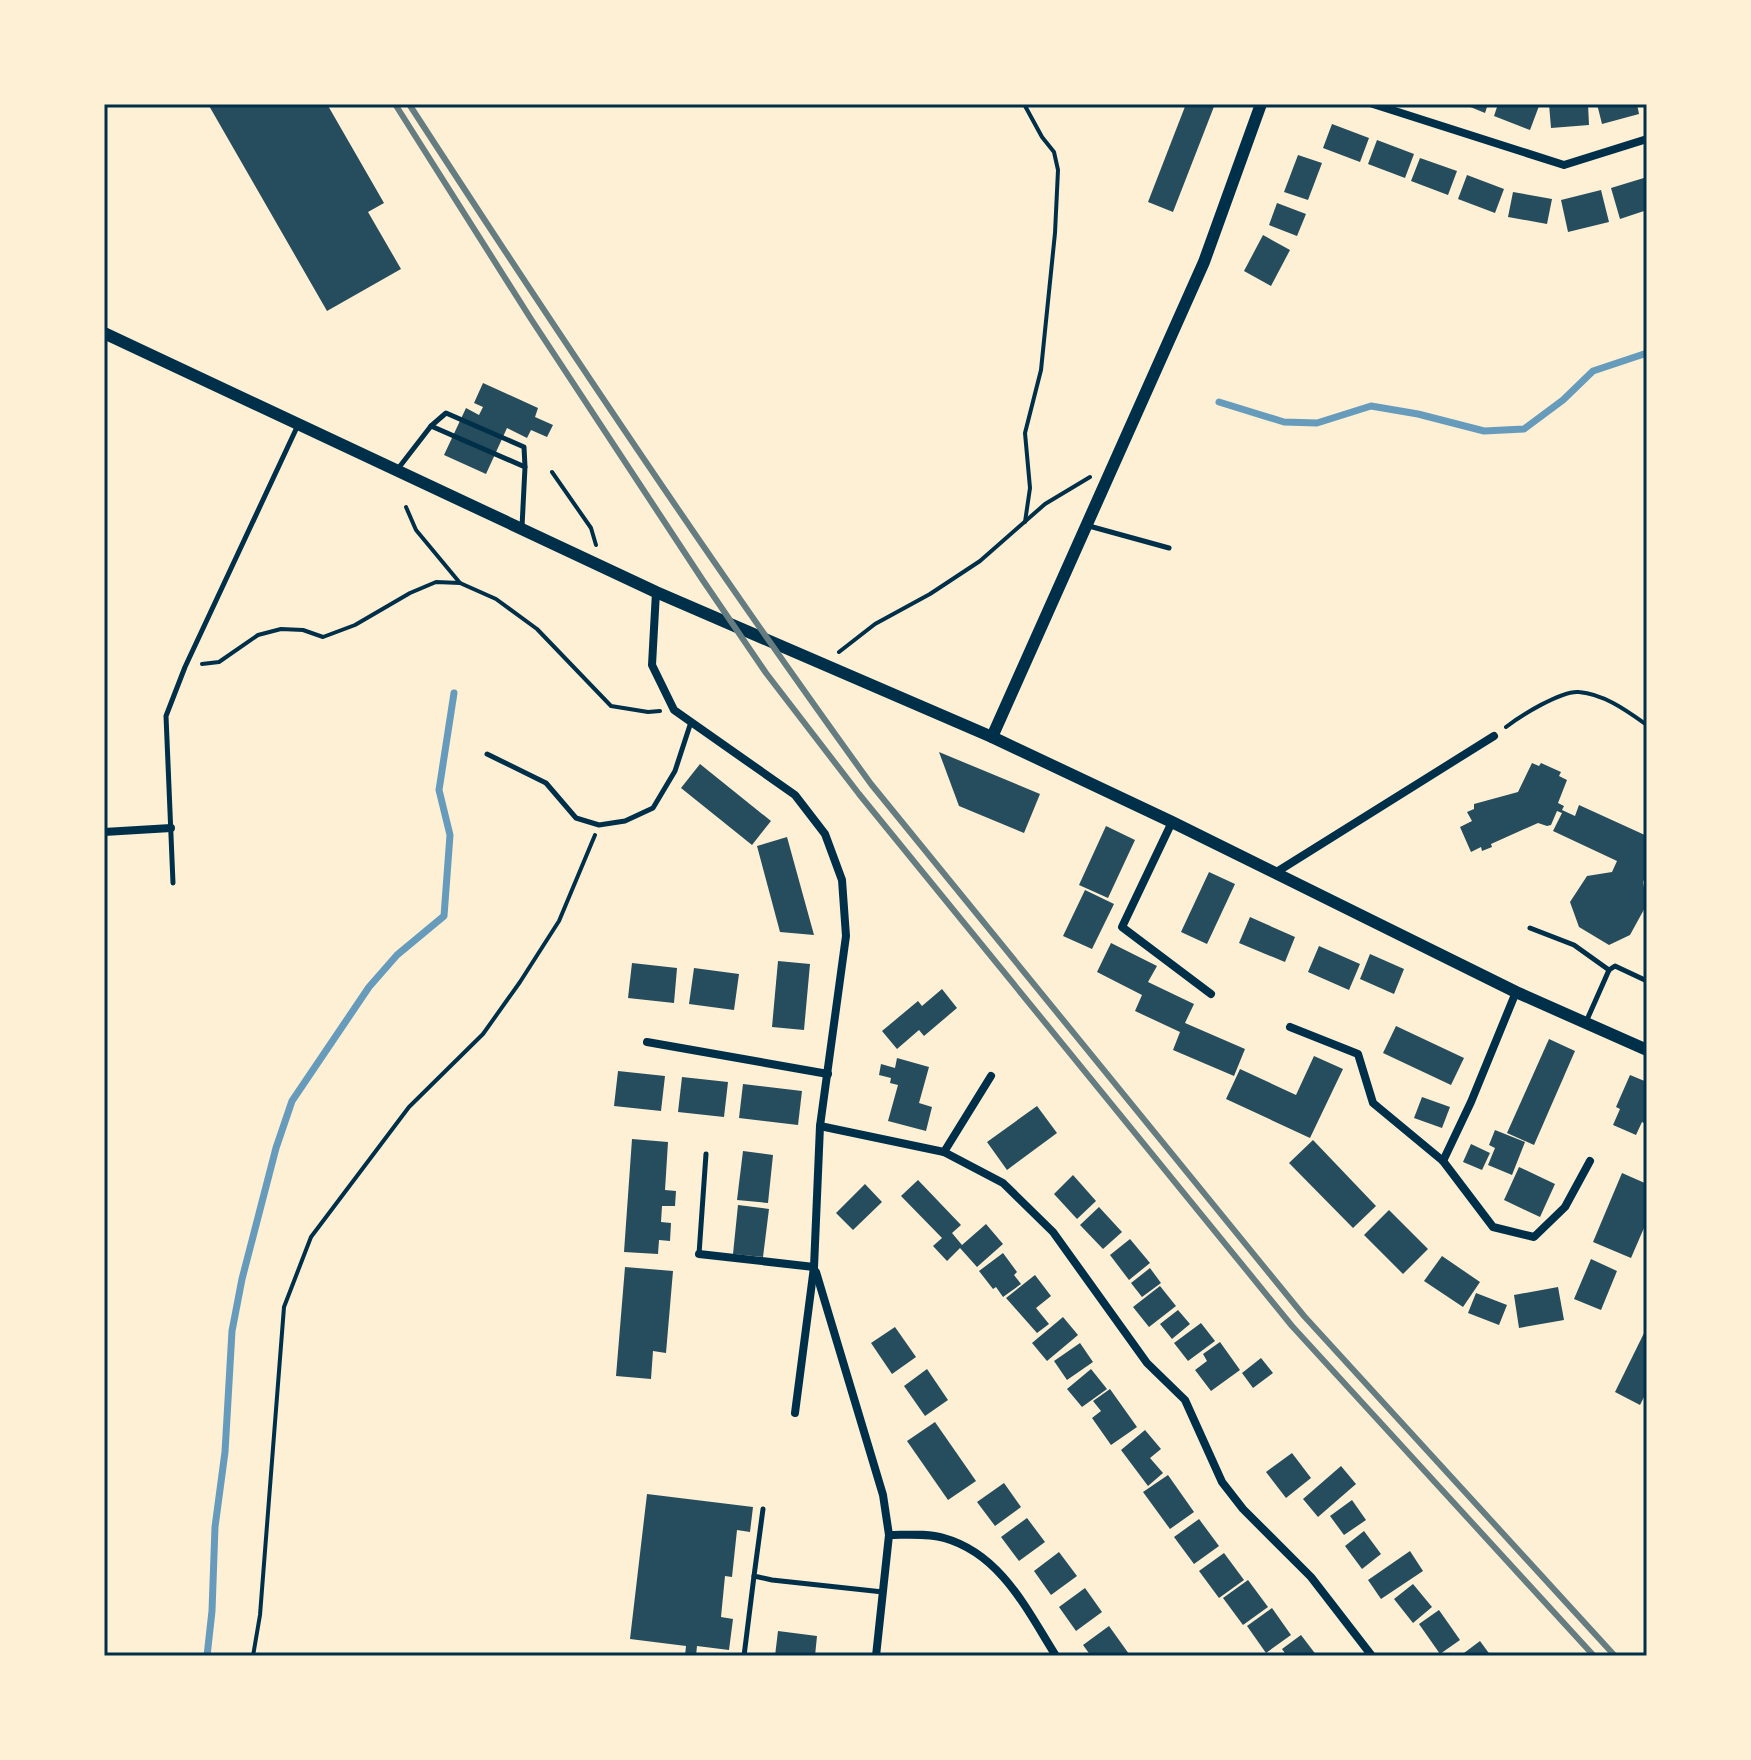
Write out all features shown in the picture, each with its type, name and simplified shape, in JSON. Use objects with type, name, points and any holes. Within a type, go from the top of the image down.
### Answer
[{"type":"street","points":[[992,737],[1204,262],[1261,104]]},
{"type":"street","points":[[1373,104],[1564,165],[1647,139]]},
{"type":"street","points":[[104,333],[656,592],[992,737],[1516,992],[1647,1050]]},
{"type":"street","points":[[656,592],[652,665],[674,710],[795,795],[825,834],[842,880],[846,936],[820,1126],[814,1267],[795,1413]]},
{"type":"street","points":[[1274,873],[1494,736]]},
{"type":"street","points":[[1172,822],[1122,927],[1211,994]]},
{"type":"street","points":[[104,832],[171,828]]},
{"type":"street","points":[[1443,1161],[1516,992]]},
{"type":"street","points":[[1290,1027],[1358,1054],[1373,1103],[1443,1161],[1493,1227],[1534,1237],[1565,1207],[1590,1161]]},
{"type":"street","points":[[647,1042],[828,1074]]},
{"type":"street","points":[[944,1152],[991,1076]]},
{"type":"street","points":[[820,1126],[944,1152],[1003,1183],[1053,1232],[1147,1363],[1185,1400],[1222,1482],[1243,1509],[1311,1577],[1372,1656]]},
{"type":"street","points":[[699,1254],[814,1267]]},
{"type":"street","points":[[814,1267],[883,1495],[889,1535],[876,1656]]},
{"type":"street","points":[[889,1535],[943,1537],[977,1551],[1007,1580],[1056,1656]]},
{"type":"lane","points":[[397,470],[431,426],[446,413],[524,447],[522,529]]},
{"type":"lane","points":[[173,883],[166,716],[185,667],[298,424]]},
{"type":"lane","points":[[431,426],[525,467]]},
{"type":"lane","points":[[1087,525],[1169,548]]},
{"type":"lane","points":[[487,754],[546,783],[576,818],[599,825],[625,821],[653,808],[675,771],[691,722]]},
{"type":"lane","points":[[1530,928],[1574,945],[1609,970]]},
{"type":"lane","points":[[1586,1023],[1609,970],[1615,966],[1647,981]]},
{"type":"lane","points":[[699,1254],[706,1154]]},
{"type":"lane","points":[[744,1656],[763,1509]]},
{"type":"lane","points":[[754,1576],[884,1592]]},
{"type":"path","points":[[1024,104],[1054,152],[1058,170],[1041,370],[1025,433],[1030,488],[1025,522]]},
{"type":"path","points":[[823,664],[875,624],[930,594],[980,561],[1045,504],[1116,461]]},
{"type":"path","points":[[552,472],[591,528],[603,567]]},
{"type":"path","points":[[406,507],[416,530],[460,583]]},
{"type":"path","points":[[185,667],[219,662],[258,635],[281,629],[303,630],[323,637],[355,625],[410,593],[436,582],[460,583],[496,599],[537,629],[611,706],[648,712],[674,710]]},
{"type":"path","points":[[1494,736],[1513,721],[1576,691],[1602,698],[1647,725]]},
{"type":"path","points":[[253,1656],[260,1615],[284,1307],[311,1237],[409,1107],[483,1034],[520,982],[559,921],[599,825]]},
{"type":"building","points":[[208,104],[327,104],[384,203],[368,212],[401,269],[327,311]]},
{"type":"building","points":[[1186,104],[1215,104],[1173,212],[1148,202]]},
{"type":"building","points":[[1463,104],[1488,104],[1485,113]]},
{"type":"building","points":[[1498,104],[1539,106],[1530,130],[1494,116]]},
{"type":"building","points":[[1549,104],[1588,104],[1589,125],[1551,128]]},
{"type":"building","points":[[1597,104],[1637,104],[1639,114],[1602,124]]},
{"type":"building","points":[[1332,124],[1369,138],[1360,162],[1323,148]]},
{"type":"building","points":[[1377,140],[1414,154],[1405,178],[1368,164]]},
{"type":"building","points":[[1298,155],[1322,163],[1308,200],[1284,192]]},
{"type":"building","points":[[1420,158],[1457,171],[1448,195],[1411,181]]},
{"type":"building","points":[[1467,175],[1504,189],[1495,213],[1458,199]]},
{"type":"building","points":[[1647,177],[1647,210],[1620,219],[1611,188]]},
{"type":"building","points":[[1601,190],[1609,222],[1568,232],[1561,200]]},
{"type":"building","points":[[1513,192],[1552,199],[1547,224],[1508,217]]},
{"type":"building","points":[[1277,203],[1306,214],[1297,236],[1269,225]]},
{"type":"building","points":[[1263,235],[1290,250],[1271,286],[1244,271]]},
{"type":"building","points":[[483,383],[538,408],[535,417],[553,425],[547,437],[531,430],[527,438],[507,428],[486,474],[444,455],[466,408],[479,415],[483,407],[474,403]]},
{"type":"building","points":[[939,752],[1040,794],[1024,833],[959,806]]},
{"type":"building","points":[[1532,763],[1539,766],[1541,763],[1561,772],[1559,776],[1567,780],[1558,803],[1564,806],[1562,810],[1575,816],[1579,805],[1647,836],[1647,874],[1643,882],[1647,904],[1630,935],[1609,945],[1579,927],[1570,902],[1587,876],[1612,872],[1617,861],[1553,831],[1562,813],[1557,811],[1551,825],[1538,823],[1491,844],[1492,847],[1482,851],[1481,847],[1471,852],[1460,827],[1472,821],[1467,812],[1474,809],[1474,804],[1518,792]]},
{"type":"building","points":[[700,764],[771,821],[752,845],[681,788]]},
{"type":"building","points":[[1106,826],[1135,840],[1108,898],[1079,885]]},
{"type":"building","points":[[787,837],[814,935],[780,932],[757,846]]},
{"type":"building","points":[[1209,872],[1235,884],[1207,944],[1181,932]]},
{"type":"building","points":[[1085,890],[1114,904],[1092,949],[1063,936]]},
{"type":"building","points":[[1250,917],[1295,937],[1285,962],[1239,943]]},
{"type":"building","points":[[1111,943],[1157,966],[1148,982],[1194,1004],[1185,1023],[1245,1049],[1234,1076],[1173,1050],[1180,1032],[1135,1011],[1142,995],[1097,972]]},
{"type":"building","points":[[1319,946],[1360,964],[1349,990],[1308,972]]},
{"type":"building","points":[[1370,954],[1404,969],[1394,994],[1360,979]]},
{"type":"building","points":[[778,961],[810,964],[804,1030],[772,1027]]},
{"type":"building","points":[[632,963],[677,968],[674,1003],[628,998]]},
{"type":"building","points":[[694,968],[739,974],[734,1010],[689,1004]]},
{"type":"building","points":[[942,989],[957,1008],[924,1036],[919,1030],[897,1049],[882,1031],[918,1001],[922,1006]]},
{"type":"building","points":[[1396,1026],[1464,1058],[1451,1085],[1383,1053]]},
{"type":"building","points":[[1549,1039],[1575,1051],[1534,1145],[1507,1133]]},
{"type":"building","points":[[1314,1056],[1343,1069],[1310,1138],[1226,1099],[1240,1069],[1296,1095]]},
{"type":"building","points":[[897,1058],[929,1067],[919,1103],[932,1107],[926,1131],[888,1121],[898,1085],[890,1083],[891,1078],[879,1075],[881,1064],[895,1068]]},
{"type":"building","points":[[618,1071],[665,1076],[661,1111],[614,1106]]},
{"type":"building","points":[[1630,1075],[1647,1082],[1647,1121],[1646,1124],[1642,1122],[1636,1135],[1613,1125],[1620,1109],[1616,1107]]},
{"type":"building","points":[[682,1077],[728,1082],[724,1117],[678,1112]]},
{"type":"building","points":[[743,1084],[802,1091],[798,1125],[739,1118]]},
{"type":"building","points":[[1422,1097],[1450,1107],[1442,1128],[1414,1118]]},
{"type":"building","points":[[1037,1106],[1057,1133],[1007,1170],[987,1142]]},
{"type":"building","points":[[1495,1130],[1525,1142],[1512,1175],[1488,1165],[1495,1148],[1489,1145]]},
{"type":"building","points":[[632,1139],[668,1142],[665,1190],[676,1191],[675,1206],[662,1206],[661,1222],[671,1223],[670,1241],[659,1240],[658,1254],[624,1252]]},
{"type":"building","points":[[1313,1140],[1376,1206],[1353,1228],[1289,1163]]},
{"type":"building","points":[[1471,1144],[1490,1153],[1482,1170],[1463,1162]]},
{"type":"building","points":[[743,1151],[773,1155],[768,1203],[737,1200]]},
{"type":"building","points":[[1519,1167],[1555,1184],[1540,1217],[1504,1200]]},
{"type":"building","points":[[1622,1173],[1647,1184],[1647,1221],[1631,1258],[1593,1242]]},
{"type":"building","points":[[1073,1175],[1096,1201],[1077,1219],[1054,1194]]},
{"type":"building","points":[[918,1180],[961,1225],[952,1233],[962,1245],[986,1224],[1003,1244],[977,1267],[960,1248],[947,1261],[933,1246],[942,1238],[901,1196]]},
{"type":"building","points":[[865,1184],[882,1202],[853,1230],[836,1213]]},
{"type":"building","points":[[738,1205],[769,1209],[763,1257],[733,1254]]},
{"type":"building","points":[[1099,1207],[1122,1232],[1103,1249],[1080,1225]]},
{"type":"building","points":[[1389,1210],[1428,1249],[1403,1274],[1364,1235]]},
{"type":"building","points":[[1130,1239],[1150,1263],[1129,1280],[1110,1255]]},
{"type":"building","points":[[1003,1253],[1017,1272],[1014,1275],[1021,1284],[1003,1297],[979,1271]]},
{"type":"building","points":[[1442,1256],[1480,1282],[1463,1307],[1424,1281]]},
{"type":"building","points":[[1591,1259],[1617,1271],[1601,1310],[1574,1299]]},
{"type":"building","points":[[625,1267],[673,1271],[666,1353],[653,1351],[651,1379],[616,1376]]},
{"type":"building","points":[[1150,1268],[1161,1283],[1142,1297],[1131,1283]]},
{"type":"building","points":[[1035,1275],[1051,1296],[1036,1308],[1049,1324],[1037,1333],[1006,1298]]},
{"type":"building","points":[[1160,1286],[1176,1306],[1149,1327],[1133,1307]]},
{"type":"building","points":[[1558,1287],[1564,1320],[1519,1328],[1514,1295]]},
{"type":"building","points":[[1476,1293],[1507,1305],[1499,1325],[1468,1313]]},
{"type":"building","points":[[1178,1310],[1190,1324],[1172,1339],[1160,1324]]},
{"type":"building","points":[[1063,1317],[1078,1335],[1047,1361],[1032,1343]]},
{"type":"building","points":[[1201,1323],[1215,1341],[1188,1361],[1174,1343]]},
{"type":"building","points":[[895,1327],[916,1357],[892,1374],[871,1343]]},
{"type":"building","points":[[1647,1327],[1647,1391],[1640,1405],[1615,1392]]},
{"type":"building","points":[[1220,1342],[1240,1370],[1211,1391],[1195,1370],[1207,1361],[1203,1354]]},
{"type":"building","points":[[1080,1343],[1093,1362],[1067,1380],[1054,1361]]},
{"type":"building","points":[[1261,1358],[1273,1373],[1253,1388],[1242,1373]]},
{"type":"building","points":[[927,1369],[948,1400],[925,1416],[904,1386]]},
{"type":"building","points":[[1091,1369],[1107,1389],[1082,1407],[1067,1389]]},
{"type":"building","points":[[1110,1389],[1137,1427],[1111,1445],[1092,1418],[1101,1411],[1093,1401]]},
{"type":"building","points":[[935,1422],[976,1481],[948,1500],[907,1441]]},
{"type":"building","points":[[1145,1430],[1161,1449],[1150,1458],[1163,1473],[1148,1486],[1121,1450]]},
{"type":"building","points":[[1292,1453],[1311,1478],[1286,1498],[1266,1472]]},
{"type":"building","points":[[1341,1466],[1356,1484],[1318,1517],[1303,1499]]},
{"type":"building","points":[[1168,1475],[1194,1512],[1170,1529],[1143,1492]]},
{"type":"building","points":[[1004,1483],[1021,1507],[995,1526],[977,1502]]},
{"type":"building","points":[[647,1494],[753,1507],[750,1532],[737,1530],[732,1577],[725,1576],[721,1617],[733,1619],[729,1650],[697,1646],[696,1656],[685,1656],[686,1646],[630,1639]]},
{"type":"building","points":[[1352,1500],[1366,1520],[1344,1535],[1330,1516]]},
{"type":"building","points":[[1027,1518],[1045,1542],[1019,1561],[1001,1537]]},
{"type":"building","points":[[1199,1519],[1219,1546],[1194,1564],[1174,1537]]},
{"type":"building","points":[[1364,1531],[1381,1554],[1362,1569],[1345,1546]]},
{"type":"building","points":[[1410,1551],[1423,1571],[1381,1599],[1368,1580]]},
{"type":"building","points":[[1059,1552],[1077,1576],[1051,1595],[1034,1571]]},
{"type":"building","points":[[1224,1553],[1244,1580],[1219,1598],[1199,1571]]},
{"type":"building","points":[[1248,1580],[1268,1607],[1243,1625],[1223,1598]]},
{"type":"building","points":[[1413,1584],[1432,1607],[1413,1623],[1394,1599]]},
{"type":"building","points":[[1085,1588],[1102,1612],[1076,1631],[1059,1607]]},
{"type":"building","points":[[1272,1608],[1291,1635],[1266,1653],[1247,1626]]},
{"type":"building","points":[[1439,1610],[1460,1640],[1440,1654],[1419,1624]]},
{"type":"building","points":[[1109,1626],[1129,1654],[1091,1656],[1083,1645]]},
{"type":"building","points":[[778,1631],[817,1636],[815,1656],[775,1656]]},
{"type":"building","points":[[1301,1635],[1317,1656],[1287,1656],[1282,1649]]},
{"type":"building","points":[[1480,1641],[1491,1656],[1460,1656]]},
{"type":"waterway","points":[[1219,402],[1284,422],[1317,423],[1371,406],[1484,431],[1524,429],[1563,400],[1593,371],[1647,353]]},
{"type":"waterway","points":[[207,1656],[232,1331],[242,1279],[276,1148],[292,1101],[369,987],[397,955],[444,916],[450,835],[439,790],[454,693]]},
{"type":"railway","points":[[395,104],[531,319],[702,579],[766,673],[859,794],[1292,1326],[1594,1656]]},
{"type":"railway","points":[[409,104],[636,447],[871,784],[1304,1316],[1615,1656]]}]
